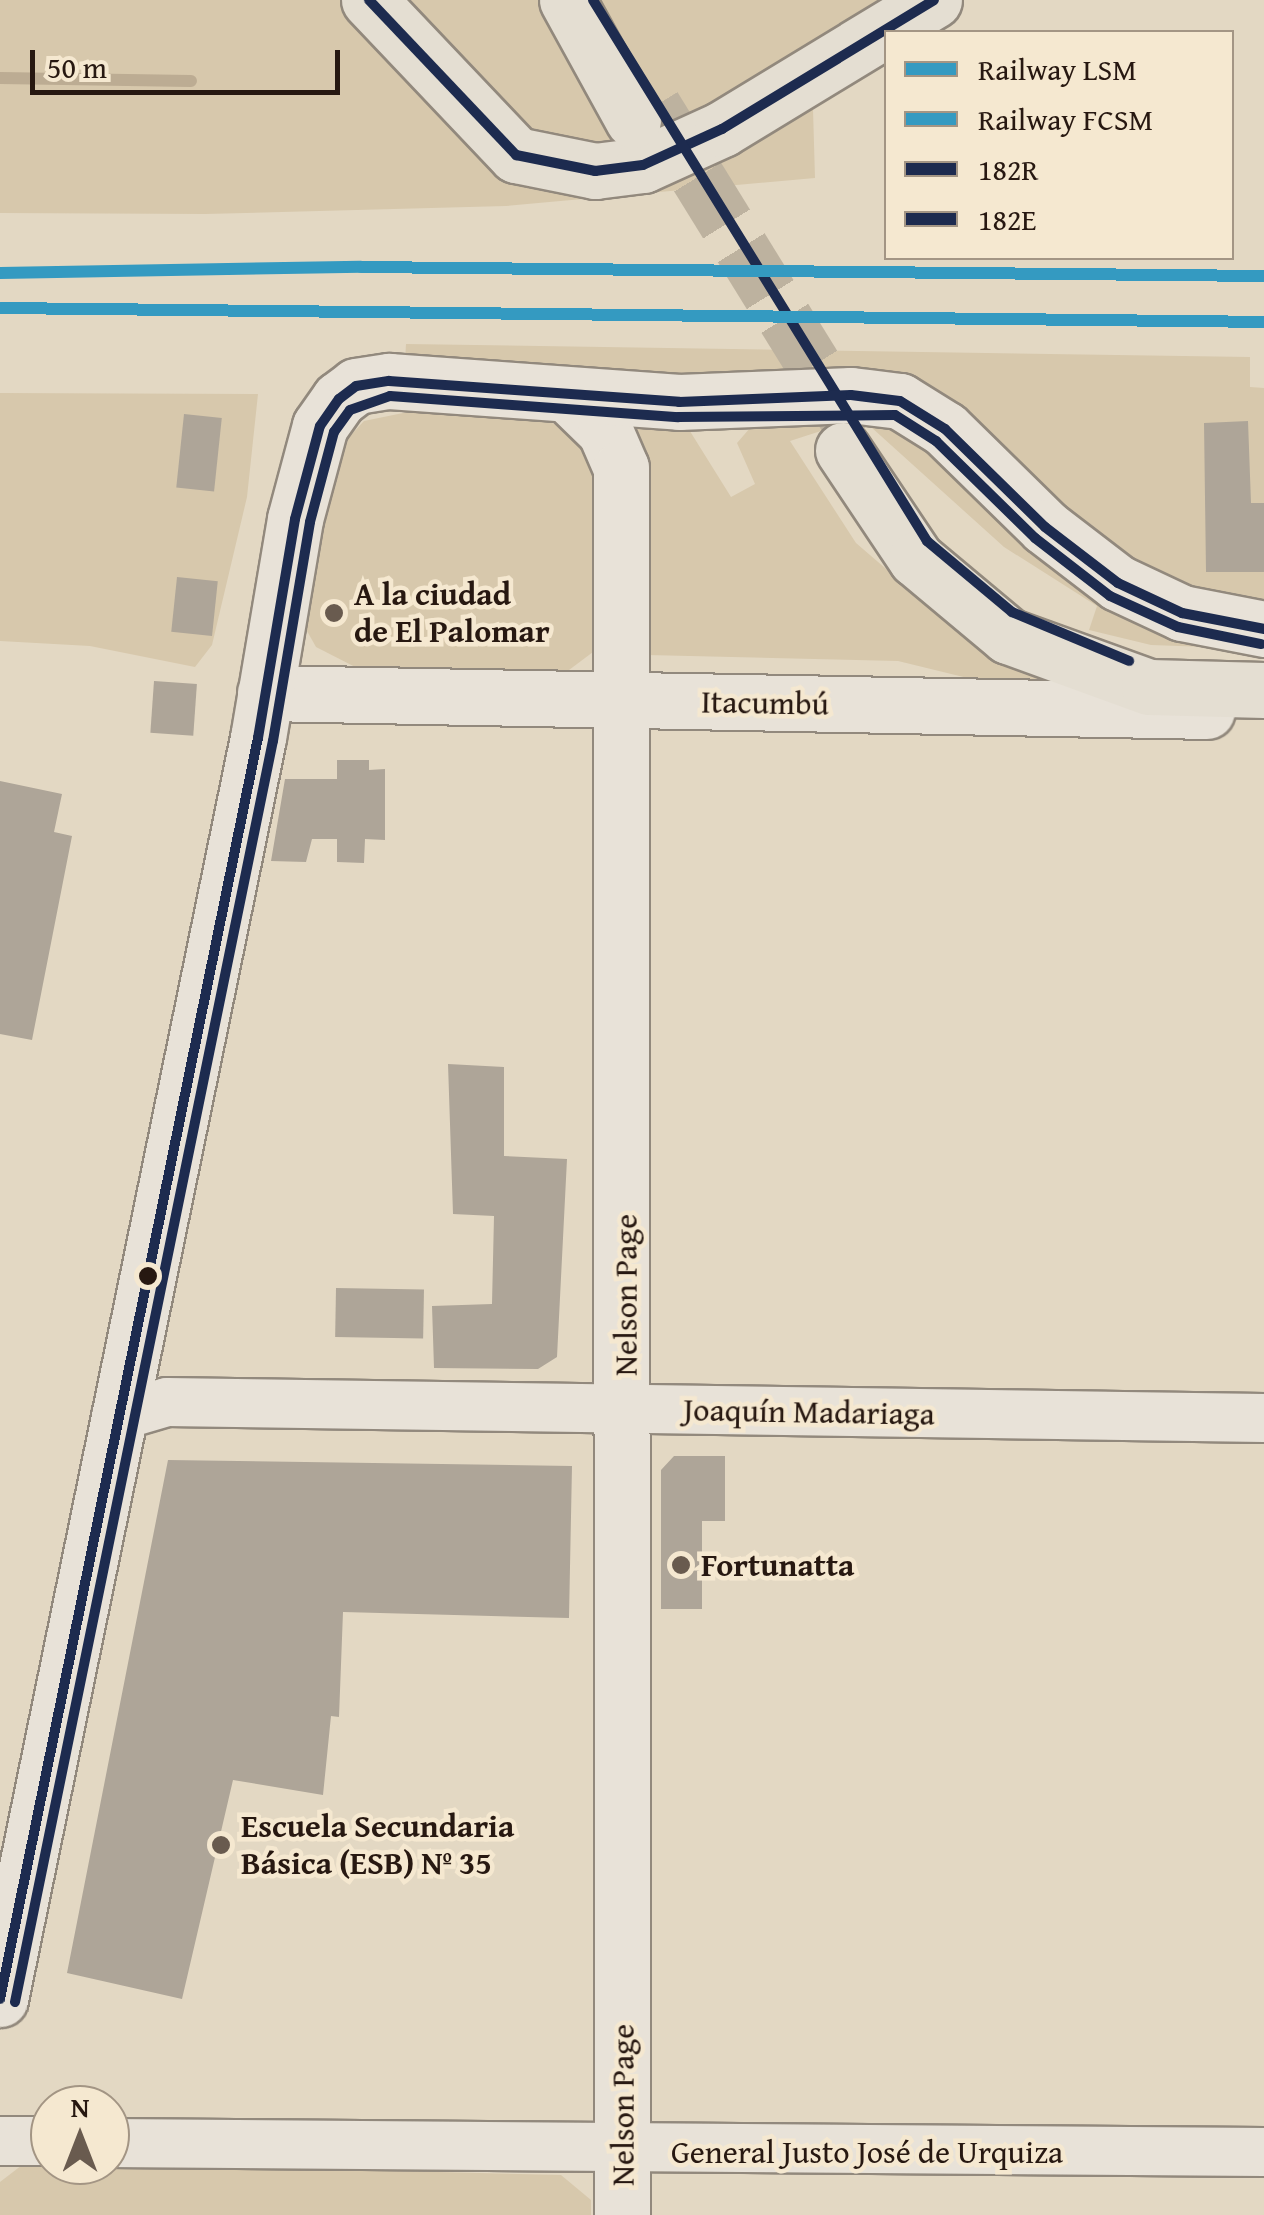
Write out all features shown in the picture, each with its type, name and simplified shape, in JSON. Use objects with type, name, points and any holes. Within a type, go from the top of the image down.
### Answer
[{"type":"main road","points":[[369,0],[516,155],[595,170],[644,165],[722,128],[884,30]]},
{"type":"main road","points":[[568,0],[643,113],[594,0]]},
{"type":"main road","points":[[884,30],[934,0]]},
{"type":"main road","points":[[1264,666],[1142,664],[1012,612],[927,541],[852,444],[916,559],[1008,636],[1150,687],[1264,690]]},
{"type":"street","points":[[0,1999],[320,426],[356,386],[389,381],[568,394],[900,401],[946,429],[1044,527],[1118,583],[1182,613],[1264,628]]},
{"type":"street","name":"Nelson Page","points":[[568,394],[605,431],[621,468],[626,1410],[622,2215]]},
{"type":"street","name":"Itacumbú","points":[[265,693],[1264,712]]},
{"type":"street","name":"Joaquín Madariaga","points":[[116,1417],[166,1402],[1264,1418]]},
{"type":"street","points":[[0,2140],[30,2141]]},
{"type":"street","name":"General Justo José de Urquiza","points":[[130,2142],[624,2152],[1264,2152]]},
{"type":"shaded area","points":[[0,0],[902,0],[793,69],[813,109],[815,178],[506,206],[205,214],[0,213]]},
{"type":"shaded area","points":[[406,344],[1250,357],[1250,387],[1264,388],[1264,605],[1129,572],[972,439],[785,384],[405,361]]},
{"type":"shaded area","points":[[0,393],[258,394],[247,497],[212,645],[195,667],[90,646],[0,641]]},
{"type":"shaded area","points":[[442,405],[543,418],[578,437],[597,470],[601,634],[593,652],[565,673],[367,673],[316,647],[303,624],[320,481],[336,451],[364,421]]},
{"type":"shaded area","points":[[860,408],[1264,649],[1151,645],[1089,630],[1097,606],[1004,547],[861,418],[790,441],[856,543],[949,623],[1046,676],[1134,698],[984,682],[898,661],[647,655],[624,429],[636,412],[688,428],[731,497],[755,484],[737,443],[757,420]]},
{"type":"shaded area","points":[[26,2162],[30,2162],[30,2185],[130,2185],[130,2165],[561,2175],[591,2200],[591,2215],[0,2215],[0,2182]]},
{"type":"building","points":[[184,414],[222,418],[214,492],[176,488]]},
{"type":"building","points":[[1248,421],[1251,503],[1264,503],[1264,572],[1206,572],[1204,423]]},
{"type":"building","points":[[177,577],[218,581],[212,636],[171,632]]},
{"type":"building","points":[[154,681],[197,684],[193,736],[150,733]]},
{"type":"building","points":[[337,760],[369,760],[369,770],[385,769],[385,840],[365,839],[364,863],[337,862],[337,839],[312,839],[306,862],[271,861],[285,779],[337,779]]},
{"type":"building","points":[[0,781],[62,794],[54,832],[72,836],[32,1040],[0,1034]]},
{"type":"building","points":[[448,1064],[504,1067],[504,1156],[567,1159],[557,1357],[538,1369],[434,1368],[432,1306],[492,1304],[494,1216],[453,1214]]},
{"type":"building","points":[[336,1288],[424,1290],[423,1339],[335,1337]]},
{"type":"building","name":"Fortunatta","points":[[674,1456],[725,1456],[725,1521],[702,1521],[702,1609],[661,1609],[661,1470]]},
{"type":"building","points":[[168,1460],[572,1466],[569,1618],[343,1612],[339,1717],[331,1716],[323,1795],[233,1780],[182,1999],[67,1973]]},
{"type":"waterway","points":[[0,78],[191,81]]},
{"type":"tunnel","points":[[654,106],[856,433]]},
{"type":"rail line","name":"LSM","points":[[0,273],[361,267],[1264,276]]},
{"type":"rail line","name":"FCSM","points":[[0,308],[1264,322]]},
{"type":"transit line","name":"182R","points":[[369,0],[516,155],[595,171],[643,165],[722,129],[884,30]]},
{"type":"transit line","name":"182R","points":[[593,0],[927,541],[1012,612],[1129,661]]},
{"type":"transit line","name":"182R","points":[[885,30],[934,0]]},
{"type":"transit line","name":"182R","points":[[0,1999],[258,738],[295,519],[320,426],[339,399],[356,386],[389,381],[679,402],[851,395],[900,401],[945,429],[1045,527],[1118,583],[1182,613],[1264,629]]},
{"type":"transit line","name":"182E","points":[[15,2002],[273,741],[310,522],[334,432],[350,410],[390,396],[678,417],[895,415],[936,441],[1035,538],[1110,596],[1178,627],[1261,644]]},
{"type":"place","name":"A la ciudad de El Palomar","points":[[334,613]]},
{"type":"place","name":"Fortunatta","points":[[681,1565]]},
{"type":"place","name":"Escuela Secundaria Básica (ESB) Nº 35","points":[[221,1845]]}]
